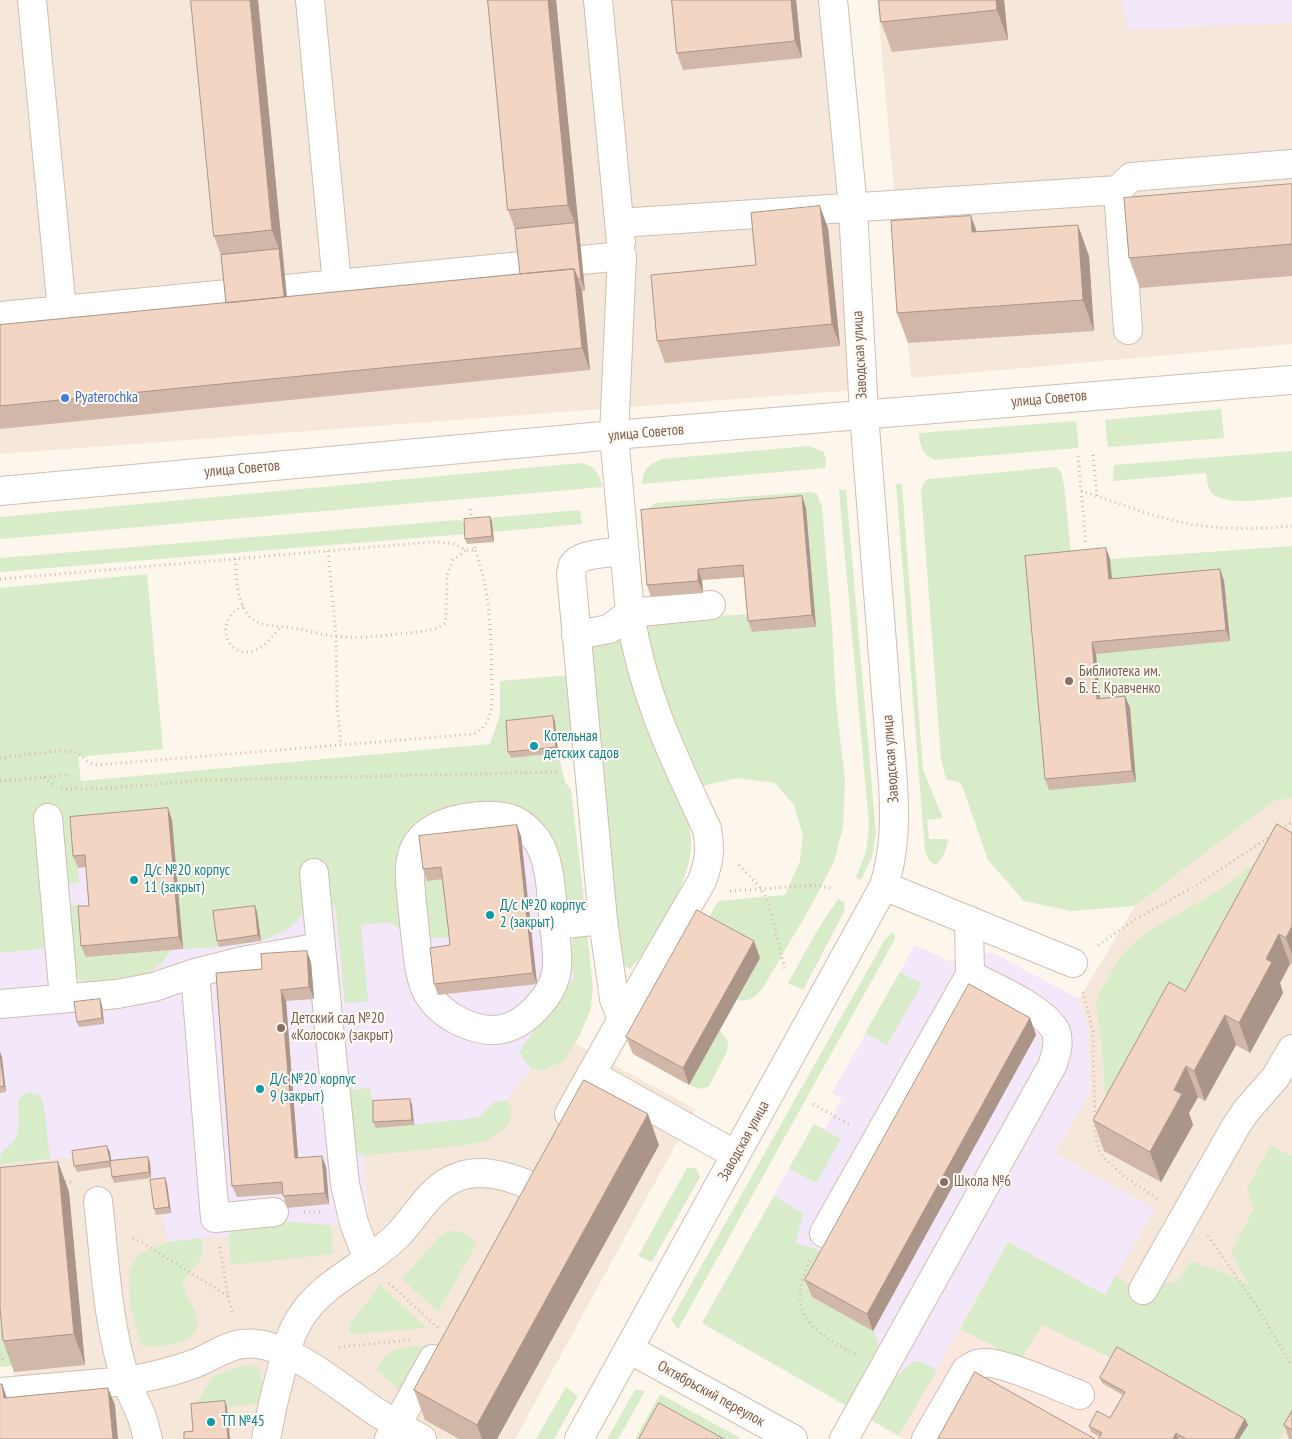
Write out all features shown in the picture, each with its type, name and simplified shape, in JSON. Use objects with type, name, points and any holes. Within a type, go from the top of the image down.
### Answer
[{"type":"street","points":[[32,0],[62,310]]},
{"type":"street","points":[[310,0],[337,284]]},
{"type":"street","points":[[558,1134],[694,894],[708,866],[710,846],[707,829],[661,728],[633,636],[614,435],[622,256],[598,0]]},
{"type":"street","name":"Заводская улица","points":[[578,1439],[884,886],[891,863],[895,820],[864,414],[853,208],[833,0]]},
{"type":"street","points":[[619,224],[1118,190],[1131,177],[1292,164]]},
{"type":"street","points":[[1118,190],[1128,330]]},
{"type":"street","points":[[582,260],[622,256]]},
{"type":"street","points":[[286,289],[522,266]]},
{"type":"street","points":[[0,316],[228,294]]},
{"type":"street","name":"улица Советов","points":[[0,491],[614,435],[1292,380]]},
{"type":"street","points":[[622,1019],[612,991],[603,920],[571,573],[574,564],[580,559],[592,555],[624,551]]},
{"type":"street","points":[[576,634],[609,629],[630,613],[711,605]]},
{"type":"street","points":[[487,815],[516,821],[527,828],[537,841],[544,855],[549,877],[554,925],[557,962],[556,975],[545,995],[526,1017],[514,1025],[503,1029],[489,1030],[460,1021],[434,1002],[427,992],[422,978],[410,891],[412,852],[419,840],[431,830],[448,822],[487,815]]},
{"type":"street","points":[[48,818],[64,998]]},
{"type":"street","points":[[314,873],[345,1184],[368,1260]]},
{"type":"street","points":[[884,886],[1074,963]]},
{"type":"street","points":[[554,925],[603,920]]},
{"type":"street","points":[[824,1233],[970,975],[969,920]]},
{"type":"street","points":[[0,1004],[136,991],[242,961],[321,947]]},
{"type":"street","points":[[195,973],[215,1218],[274,1212]]},
{"type":"street","points":[[844,1439],[1052,1066],[1055,1055],[1058,1043],[1056,1033],[1051,1024],[1042,1015],[1029,1006],[970,975]]},
{"type":"street","points":[[1143,1290],[1236,1126],[1246,1111],[1275,1078],[1292,1049]]},
{"type":"street","points":[[591,1074],[736,1155]]},
{"type":"street","points":[[516,1211],[544,1160]]},
{"type":"street","points":[[266,1439],[292,1333],[298,1320],[313,1301],[331,1284],[368,1260],[397,1236],[431,1196],[452,1179],[467,1174],[485,1173],[500,1175],[530,1186]]},
{"type":"street","points":[[98,1201],[109,1301],[118,1350],[126,1381],[142,1417],[148,1439]]},
{"type":"street","points":[[393,1432],[446,1336]]},
{"type":"street","points":[[0,1392],[153,1377],[242,1344],[271,1345],[286,1352],[393,1432],[422,1439]]},
{"type":"street","name":"Октябрьский переулок","points":[[629,1349],[793,1439]]},
{"type":"street","points":[[926,1439],[966,1370],[975,1365],[986,1362],[1001,1365],[1080,1395]]},
{"type":"path","points":[[1093,455],[1097,496]]},
{"type":"path","points":[[1078,456],[1086,544]]},
{"type":"path","points":[[1081,491],[1158,517],[1186,523],[1246,528],[1292,526]]},
{"type":"path","points":[[470,509],[472,524]]},
{"type":"path","points":[[0,579],[444,542],[452,542],[466,550],[475,550]]},
{"type":"path","points":[[0,758],[65,751],[79,754],[90,764],[97,765],[462,736],[483,730],[491,713],[488,604],[484,578],[474,544]]},
{"type":"path","points":[[235,559],[239,595],[250,617],[258,623],[352,637],[427,631],[438,628],[444,623],[446,617],[446,584],[449,566],[453,560],[466,550]]},
{"type":"path","points":[[328,551],[336,636],[337,704],[341,745]]},
{"type":"path","points":[[243,606],[230,615],[227,622],[229,643],[235,649],[242,652],[257,650],[281,627]]},
{"type":"path","points":[[44,777],[53,786],[62,790],[75,790],[208,780],[589,770]]},
{"type":"path","points":[[0,781],[70,775]]},
{"type":"path","points":[[1292,822],[1178,897],[1138,918],[1074,963],[1093,1031],[1095,1131],[1099,1150],[1104,1158],[1124,1176],[1201,1229],[1218,1248],[1256,1305],[1292,1366]]},
{"type":"path","points":[[707,829],[760,888],[768,902],[785,970]]},
{"type":"path","points":[[694,894],[817,885],[834,889]]},
{"type":"path","points":[[813,1104],[833,1115]]},
{"type":"path","points":[[58,1181],[81,1183],[90,1187],[95,1192],[98,1201]]},
{"type":"path","points":[[274,1212],[351,1209]]},
{"type":"path","points":[[215,1218],[228,1296],[242,1344]]},
{"type":"path","points":[[101,1228],[143,1243],[228,1296]]},
{"type":"path","points":[[824,1233],[803,1277],[799,1299],[802,1309],[806,1318],[827,1338],[883,1369]]},
{"type":"path","points":[[368,1260],[388,1283],[446,1336]]},
{"type":"path","points":[[333,1348],[446,1336]]},
{"type":"shaded area","points":[[0,0],[819,0],[857,390],[0,454]]},
{"type":"shaded area","points":[[877,0],[1292,0],[1292,344],[911,378]]},
{"type":"shaded area","points":[[1121,0],[1292,0],[1292,23],[1129,30]]},
{"type":"shaded area","name":"Детский сад №20 «Колосок» (закрыт)","points":[[571,790],[593,989],[483,1130],[362,1141],[368,1221],[331,1225],[333,1254],[231,1265],[227,1236],[167,1242],[163,1214],[156,1215],[151,1178],[114,1183],[112,1167],[77,1172],[74,1157],[0,1164],[0,812]]},
{"type":"shaded area","points":[[1292,798],[1292,1439],[905,1439],[899,1436],[1008,1242],[1105,1295],[1115,1276],[1055,1153],[1090,1093],[1088,1026],[1079,999],[1135,906],[1274,801]]},
{"type":"shaded area","name":"Школа №6","points":[[915,945],[952,962],[992,952],[1079,999],[1088,1026],[1090,1093],[1055,1153],[1155,1209],[1105,1295],[1008,1242],[899,1436],[702,1323],[814,1124],[824,1129],[842,1100],[832,1093]]},
{"type":"shaded area","points":[[558,1034],[695,1109],[515,1439],[118,1439],[18,1414],[0,1224],[0,1164],[75,1157],[112,1167],[114,1183],[151,1178],[152,1186],[163,1214],[218,1237],[228,1236],[231,1264],[331,1225],[368,1221],[362,1141]]},
{"type":"shaded area","points":[[1008,1242],[1279,1439],[905,1439],[899,1436]]},
{"type":"green space","points":[[1221,409],[1224,438],[1108,447],[1105,420]]},
{"type":"green space","points":[[1076,421],[1079,448],[935,460],[924,453],[919,438],[919,433]]},
{"type":"green space","points":[[808,446],[824,452],[825,468],[642,484],[647,468],[662,459]]},
{"type":"green space","points":[[1292,451],[1292,497],[1247,501],[1223,499],[1214,495],[1209,489],[1206,473],[1113,481],[1114,465]]},
{"type":"green space","points":[[580,463],[590,466],[596,471],[603,487],[0,539],[0,517]]},
{"type":"green space","points":[[1056,467],[1061,472],[1064,485],[1072,563],[1101,710],[1096,654],[1113,591],[1110,559],[1292,546],[1292,798],[1274,801],[1135,906],[1071,911],[1024,901],[988,860],[961,783],[946,779],[941,759],[921,489],[925,481],[929,479]]},
{"type":"green space","points":[[896,484],[902,484],[923,770],[943,818],[927,820],[929,839],[948,839],[945,852],[936,864],[928,859],[925,851]]},
{"type":"green space","points":[[839,490],[846,490],[876,833],[872,857],[861,880],[856,877],[866,852],[869,825]]},
{"type":"green space","points":[[810,492],[817,494],[822,507],[836,701],[845,781],[843,827],[834,862],[763,988],[752,998],[737,1000],[760,958],[704,927],[718,901],[785,895],[800,861],[803,835],[794,805],[775,783],[737,778],[706,785],[685,800],[691,850],[677,897],[640,958],[630,969],[623,965],[619,957],[592,641],[654,620],[751,614],[753,632],[816,627],[806,508],[645,514],[647,509],[655,503]]},
{"type":"green space","points":[[580,510],[582,524],[493,532],[492,523],[488,518]]},
{"type":"green space","points":[[458,520],[465,525],[466,534],[0,572],[0,558]]},
{"type":"green space","points":[[147,574],[163,749],[78,757],[81,781],[490,744],[500,715],[500,681],[570,675],[572,734],[557,738],[555,722],[511,758],[558,753],[565,782],[571,790],[584,900],[560,902],[521,836],[446,878],[452,937],[432,938],[406,932],[388,922],[361,925],[368,1001],[345,1003],[335,905],[305,908],[292,926],[281,933],[261,941],[257,912],[216,917],[219,947],[183,949],[172,820],[75,828],[79,883],[66,884],[49,948],[0,953],[0,588]]},
{"type":"green space","points":[[1275,848],[1114,1132],[1105,1094],[1102,1047],[1096,1005],[1098,996],[1119,959],[1131,945],[1147,932],[1218,891]]},
{"type":"green space","points":[[838,899],[845,903],[844,912],[803,990],[788,983],[818,929]]},
{"type":"green space","points":[[80,904],[86,957],[171,950],[151,972],[135,979],[102,984],[83,981],[77,977],[73,964],[67,905]]},
{"type":"green space","points":[[587,932],[593,989],[590,1011],[579,1037],[563,1061],[542,1071],[531,1068],[519,1052],[574,977],[571,944],[576,933]]},
{"type":"green space","points":[[894,932],[895,939],[678,1329],[671,1320],[884,941]]},
{"type":"green space","points":[[900,972],[922,984],[887,1045],[865,1033]]},
{"type":"green space","points":[[720,1030],[728,1041],[727,1052],[709,1086],[701,1089],[689,1085]]},
{"type":"green space","points":[[369,1088],[375,1107],[376,1128],[478,1118],[494,1102],[506,1101],[512,1108],[511,1119],[503,1130],[486,1141],[364,1156],[355,1151],[346,1090]]},
{"type":"green space","points":[[29,1092],[39,1094],[44,1105],[50,1159],[0,1164],[3,1151],[13,1142],[17,1135],[19,1125],[18,1099]]},
{"type":"green space","points":[[814,1124],[841,1139],[816,1183],[789,1168]]},
{"type":"green space","points":[[1271,1145],[1290,1156],[1292,1153],[1292,1416],[1279,1439],[1239,1439],[1115,1360],[1042,1325],[1021,1360],[960,1329],[1008,1242],[1105,1295],[1115,1276],[1154,1297],[1163,1283],[1177,1283],[1191,1261],[1225,1273],[1248,1284],[1231,1252],[1254,1209],[1247,1189]]},
{"type":"green space","points":[[687,1168],[696,1168],[700,1177],[652,1262],[638,1256]]},
{"type":"green space","points":[[774,1196],[803,1213],[796,1243],[835,1255],[812,1297],[873,1331],[880,1347],[878,1393],[913,1362],[922,1362],[937,1370],[899,1436],[702,1323]]},
{"type":"green space","points":[[276,1221],[331,1225],[333,1254],[231,1265],[228,1236],[238,1226]]},
{"type":"green space","points":[[0,1224],[13,1366],[0,1367]]},
{"type":"green space","points":[[448,1231],[463,1232],[477,1243],[438,1312],[402,1279],[438,1238]]},
{"type":"green space","points":[[202,1238],[201,1259],[183,1281],[185,1293],[197,1317],[197,1327],[193,1335],[186,1340],[169,1345],[141,1346],[130,1304],[129,1271],[138,1255],[167,1242]]},
{"type":"green space","points":[[380,1285],[426,1328],[353,1334],[349,1331],[351,1323]]},
{"type":"green space","points":[[426,1345],[401,1392],[376,1369],[381,1361],[392,1352]]},
{"type":"green space","points":[[248,1364],[257,1366],[262,1380],[258,1404],[193,1410],[213,1376]]},
{"type":"green space","points":[[566,1387],[578,1396],[554,1439],[536,1439]]},
{"type":"green space","points":[[635,1390],[645,1391],[618,1439],[607,1439]]},
{"type":"green space","points":[[660,1394],[742,1439],[635,1439]]},
{"type":"building","points":[[191,0],[250,0],[272,230],[214,236]]},
{"type":"building","points":[[488,0],[548,0],[568,205],[508,210]]},
{"type":"building","points":[[672,0],[791,0],[795,41],[677,53]]},
{"type":"building","points":[[879,0],[996,0],[997,10],[881,22]]},
{"type":"building","points":[[1292,184],[1292,244],[1129,258],[1124,198]]},
{"type":"building","points":[[820,206],[832,324],[657,341],[651,275],[756,265],[751,213]]},
{"type":"building","points":[[971,216],[972,232],[1078,225],[1083,300],[897,313],[891,221]]},
{"type":"building","points":[[575,223],[581,279],[578,279],[574,269],[520,274],[515,229]]},
{"type":"building","points":[[279,249],[284,297],[226,303],[221,255]]},
{"type":"building","points":[[574,269],[582,348],[0,406],[0,325]]},
{"type":"building","points":[[802,496],[812,615],[748,621],[743,565],[698,569],[698,581],[647,585],[641,510]]},
{"type":"building","points":[[490,517],[492,536],[465,539],[464,519]]},
{"type":"building","name":"Библиотека им. Б. Е. Кравченко","points":[[1106,548],[1109,579],[1220,569],[1226,630],[1092,642],[1097,699],[1125,696],[1132,771],[1045,779],[1025,556]]},
{"type":"building","name":"Котельная детских садов","points":[[553,716],[556,747],[508,752],[506,721]]},
{"type":"building","name":"Д/с №20 корпус 11 (закрыт)","points":[[168,808],[179,937],[81,946],[78,906],[89,906],[85,855],[73,856],[70,817]]},
{"type":"building","points":[[1277,824],[1292,833],[1292,926],[1286,938],[1279,934],[1266,959],[1272,962],[1239,1023],[1225,1015],[1194,1071],[1186,1066],[1174,1090],[1182,1094],[1150,1152],[1093,1120],[1169,982],[1185,991]]},
{"type":"building","name":"Д/с №20 корпус 2 (закрыт)","points":[[517,825],[533,973],[434,984],[430,948],[450,945],[441,867],[423,869],[419,836]]},
{"type":"building","points":[[255,906],[258,935],[217,941],[213,911]]},
{"type":"building","points":[[697,910],[754,941],[683,1068],[626,1037]]},
{"type":"building","name":"Д/с №20 корпус 9 (закрыт)","points":[[307,951],[309,987],[281,990],[295,1158],[322,1156],[325,1193],[283,1196],[282,1182],[232,1186],[216,973],[262,969],[261,954]]},
{"type":"building","name":"Школа №6","points":[[969,984],[1030,1018],[867,1314],[805,1280]]},
{"type":"building","points":[[100,999],[102,1018],[77,1022],[74,1002]]},
{"type":"building","points":[[0,1053],[4,1086],[0,1087]]},
{"type":"building","points":[[584,1080],[648,1114],[477,1425],[414,1390]]},
{"type":"building","points":[[410,1099],[412,1120],[373,1122],[373,1101]]},
{"type":"building","points":[[107,1146],[110,1161],[74,1166],[72,1151]]},
{"type":"building","points":[[148,1157],[149,1172],[112,1177],[110,1161]]},
{"type":"building","points":[[58,1162],[74,1334],[3,1341],[0,1308],[0,1168]]},
{"type":"building","points":[[165,1178],[169,1207],[154,1209],[150,1180]]},
{"type":"building","points":[[1117,1347],[1245,1419],[1234,1439],[1186,1439],[1176,1433],[1173,1439],[1098,1439],[1102,1433],[1089,1426],[1097,1411],[1110,1418],[1125,1392],[1100,1378]]},
{"type":"building","points":[[975,1372],[1095,1439],[938,1439]]},
{"type":"building","points":[[0,1384],[2,1384],[4,1398],[108,1388],[113,1439],[0,1439]]},
{"type":"building","name":"ТП №45","points":[[225,1401],[228,1439],[184,1439],[184,1432],[193,1431],[191,1404]]},
{"type":"building","points":[[659,1403],[724,1439],[639,1439]]},
{"type":"building","points":[[1292,1411],[1292,1430],[1284,1425]]},
{"type":"place","name":"Pyaterochka","points":[[65,398]]},
{"type":"place","name":"Библиотека им. Б. Е. Кравченко","points":[[1069,681]]},
{"type":"place","name":"Котельная детских садов","points":[[534,746]]},
{"type":"place","name":"Д/с №20 корпус 11 (закрыт)","points":[[134,880]]},
{"type":"place","name":"Д/с №20 корпус 2 (закрыт)","points":[[490,915]]},
{"type":"place","name":"Детский сад №20 «Колосок» (закрыт)","points":[[281,1028]]},
{"type":"place","name":"Д/с №20 корпус 9 (закрыт)","points":[[260,1089]]},
{"type":"place","name":"Школа №6","points":[[944,1182]]},
{"type":"place","name":"ТП №45","points":[[211,1422]]}]
